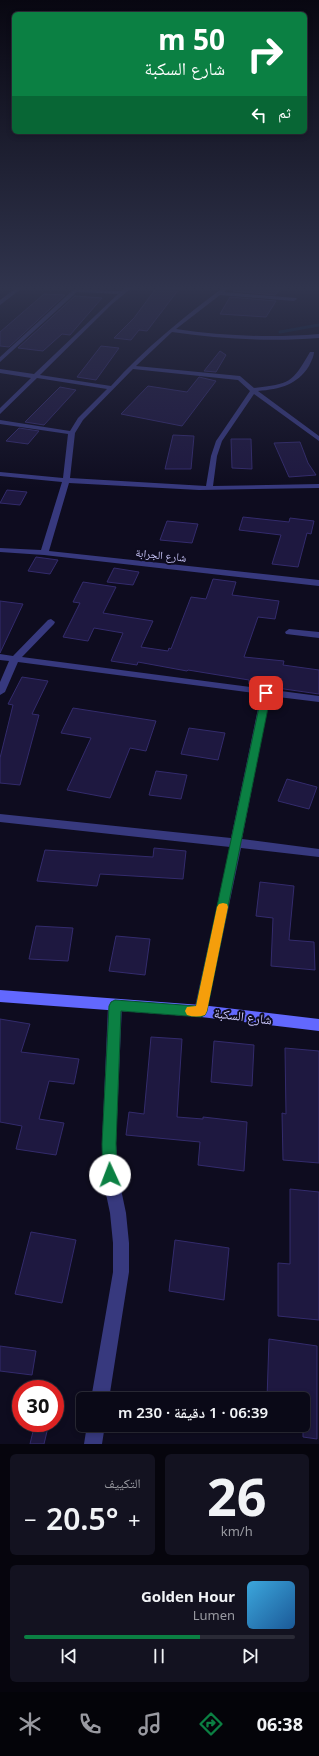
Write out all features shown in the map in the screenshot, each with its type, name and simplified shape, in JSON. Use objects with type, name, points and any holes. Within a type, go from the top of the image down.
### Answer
[{"type":"main road","name":"شارع السكبة","points":[[0,996],[115,1006],[201,1011],[319,1025]]},
{"type":"street","points":[[0,412],[59,353]]},
{"type":"street","points":[[44,553],[66,481],[72,433],[80,419],[146,353]]},
{"type":"street","points":[[209,488],[214,456],[219,441],[254,390],[281,386],[297,378],[305,369],[312,354]]},
{"type":"street","points":[[131,367],[240,378],[247,386],[319,439]]},
{"type":"street","points":[[0,370],[35,377],[112,388]]},
{"type":"street","points":[[0,422],[72,433]]},
{"type":"street","points":[[0,474],[66,481],[209,488],[288,488],[319,486]]},
{"type":"street","name":"شارع الجرابة","points":[[0,550],[44,553],[319,584]]},
{"type":"street","points":[[0,692],[15,659],[51,622]]},
{"type":"street","points":[[289,632],[319,635]]},
{"type":"street","points":[[0,657],[319,699]]},
{"type":"street","points":[[201,1011],[266,693]]},
{"type":"street","points":[[0,818],[319,853]]},
{"type":"street","points":[[101,1392],[121,1272],[121,1242],[118,1213],[110,1175],[109,1144],[115,1006]]},
{"type":"street","points":[[93,1444],[95,1432]]},
{"type":"building","points":[[95,353],[115,353],[96,380],[77,377]]},
{"type":"building","points":[[218,353],[226,355],[216,372],[204,371]]},
{"type":"building","points":[[199,377],[216,381],[182,426],[121,414],[148,386],[187,392]]},
{"type":"building","points":[[60,387],[76,390],[44,425],[25,422]]},
{"type":"building","points":[[19,428],[39,431],[28,444],[6,441]]},
{"type":"building","points":[[173,435],[194,436],[191,469],[165,469]]},
{"type":"building","points":[[231,439],[251,439],[252,469],[232,468]]},
{"type":"building","points":[[300,442],[308,463],[316,475],[289,477],[274,443]]},
{"type":"building","points":[[7,490],[27,492],[20,505],[0,503]]},
{"type":"building","points":[[243,517],[289,522],[290,518],[314,521],[311,534],[307,533],[298,567],[272,564],[281,535],[239,530]]},
{"type":"building","points":[[167,521],[198,524],[192,543],[160,540]]},
{"type":"building","points":[[36,557],[58,560],[50,574],[28,571]]},
{"type":"building","points":[[114,568],[139,572],[133,585],[107,582]]},
{"type":"building","points":[[213,579],[236,582],[232,595],[279,601],[275,619],[258,617],[244,657],[284,661],[283,665],[319,670],[319,694],[249,684],[249,680],[138,662],[137,665],[111,661],[123,633],[94,628],[88,641],[63,637],[80,603],[73,602],[83,582],[116,587],[103,613],[153,621],[141,647],[168,651],[169,648],[171,649],[191,597],[206,599]]},
{"type":"building","points":[[0,601],[23,604],[0,653]]},
{"type":"building","points":[[22,677],[48,681],[32,714],[39,715],[20,785],[0,783],[0,758],[13,705],[8,704]]},
{"type":"building","points":[[73,708],[156,721],[146,751],[130,748],[110,798],[67,790],[91,738],[61,733]]},
{"type":"building","points":[[189,728],[225,733],[218,760],[181,754]]},
{"type":"building","points":[[156,771],[187,775],[181,799],[149,795]]},
{"type":"building","points":[[287,779],[317,787],[309,809],[278,801]]},
{"type":"building","points":[[154,848],[186,851],[183,879],[100,874],[97,886],[37,881],[45,850],[153,857]]},
{"type":"building","points":[[260,882],[294,886],[289,940],[314,942],[315,970],[271,966],[273,918],[256,916]]},
{"type":"building","points":[[36,926],[73,928],[68,961],[29,959]]},
{"type":"building","points":[[116,936],[150,939],[145,975],[109,971]]},
{"type":"building","points":[[0,1019],[30,1024],[21,1052],[79,1059],[74,1084],[49,1081],[39,1119],[64,1123],[56,1155],[16,1149],[22,1126],[0,1122]]},
{"type":"building","points":[[151,1037],[182,1039],[177,1117],[203,1119],[203,1117],[247,1122],[244,1171],[198,1165],[200,1142],[126,1135],[129,1112],[144,1114]]},
{"type":"building","points":[[214,1041],[254,1045],[252,1086],[211,1082]]},
{"type":"building","points":[[285,1048],[319,1051],[319,1163],[283,1160],[282,1113],[286,1114]]},
{"type":"building","points":[[290,1189],[319,1192],[319,1320],[278,1316],[278,1263],[290,1264]]},
{"type":"building","points":[[31,1232],[76,1240],[62,1303],[15,1294]]},
{"type":"building","points":[[175,1240],[229,1248],[224,1300],[169,1291]]},
{"type":"building","points":[[269,1339],[317,1346],[317,1439],[303,1437],[303,1432],[310,1432],[310,1392],[267,1392]]},
{"type":"building","points":[[0,1346],[36,1351],[32,1375],[0,1371]]},
{"type":"building","points":[[33,1432],[47,1432],[44,1444],[30,1444]]},
{"type":"slow traffic","points":[[191,1011],[201,1011],[223,907]]},
{"type":"route","points":[[110,1175],[109,1144],[115,1006],[201,1011],[266,693]]}]
